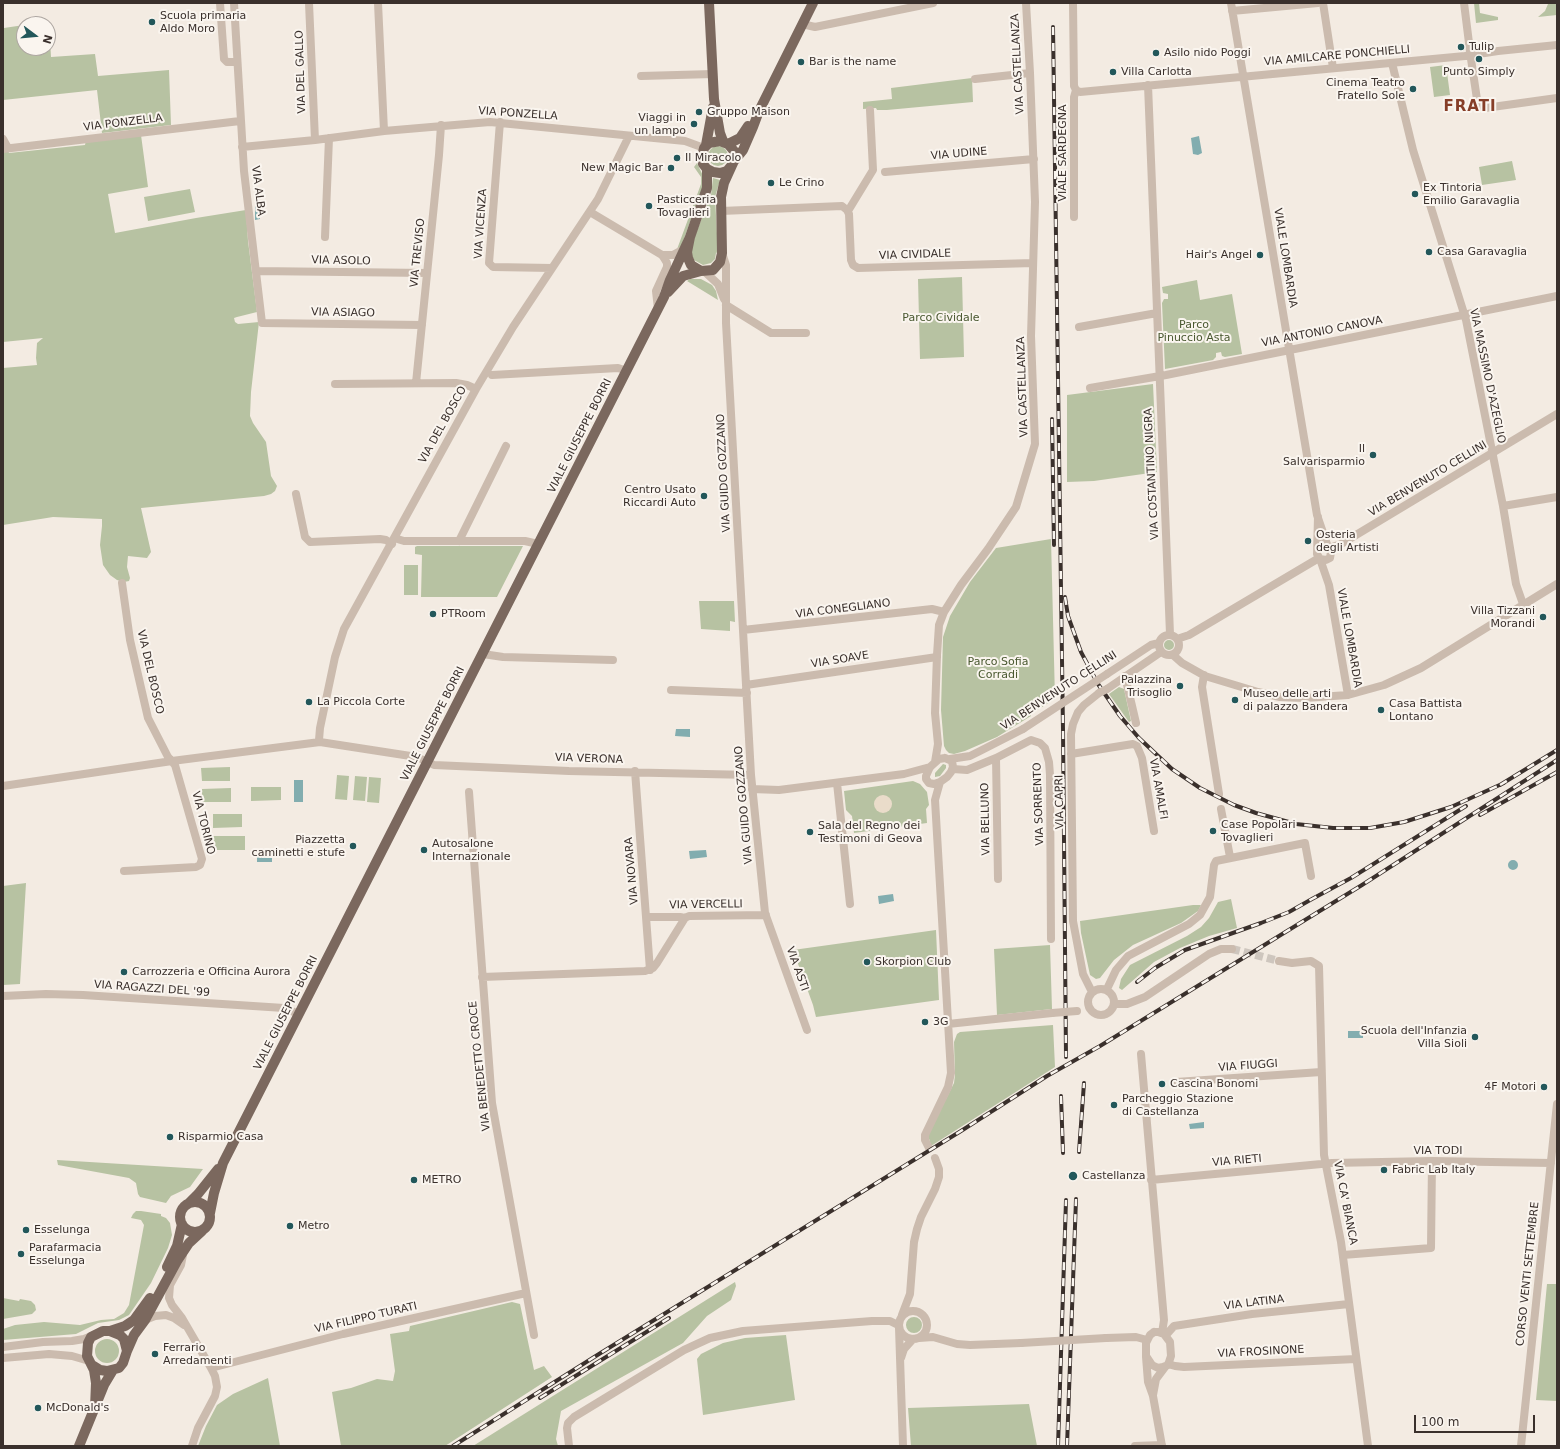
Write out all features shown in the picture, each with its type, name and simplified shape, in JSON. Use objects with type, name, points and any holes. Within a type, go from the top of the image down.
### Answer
[{"type":"main road","points":[[664,297],[681,277],[703,271],[710,271],[717,267],[722,253],[721,192],[733,163],[734,151],[720,133],[714,100],[709,3]]},
{"type":"main road","points":[[705,147],[715,141],[726,142],[740,138],[759,111],[813,3]]},
{"type":"main road","points":[[714,100],[702,157],[703,164],[707,169],[716,173],[722,173],[733,163],[743,150],[754,127],[759,111]]},
{"type":"main road","points":[[703,271],[693,267],[688,258],[687,252],[690,237],[708,185],[707,169]]},
{"type":"main road","points":[[664,297],[682,250],[690,237]]},
{"type":"main road","name":"VIALE GIUSEPPE BORRI","points":[[79,1446],[113,1370],[123,1363],[134,1335],[145,1320],[184,1250],[191,1240],[209,1223],[214,1192],[223,1163],[664,297]]},
{"type":"main road","name":"VIALE GIUSEPPE BORRI","points":[[95,1408],[96,1384],[86,1349],[91,1338],[96,1333],[110,1331],[128,1325],[136,1318],[144,1307],[174,1251],[179,1239],[182,1224],[180,1215],[184,1208],[198,1194],[223,1163]]},
{"type":"main road","points":[[188,1204],[200,1203],[207,1208],[210,1213]]},
{"type":"main road","points":[[182,1224],[189,1231],[202,1231]]},
{"type":"main road","points":[[110,1331],[120,1335],[124,1339],[127,1351]]},
{"type":"main road","points":[[91,1363],[100,1370],[113,1370]]},
{"type":"street","points":[[220,3],[224,59],[227,62],[237,62]]},
{"type":"street","name":"VIA ALBA","points":[[234,3],[242,147],[262,323]]},
{"type":"street","name":"VIA DEL GALLO","points":[[309,3],[315,140]]},
{"type":"street","points":[[378,3],[384,131]]},
{"type":"street","points":[[802,24],[810,27],[818,27],[919,4],[933,3]]},
{"type":"street","name":"VIA CASTELLANZA","points":[[928,781],[938,744],[935,715],[938,628],[944,612],[966,576],[1014,511],[1021,496],[1034,451],[1036,437],[1031,336],[1035,207],[1034,159],[1026,3]]},
{"type":"street","name":"VIALE SARDEGNA","points":[[1073,3],[1075,88],[1074,217]]},
{"type":"street","points":[[1231,7],[1318,3]]},
{"type":"street","points":[[1323,3],[1333,68]]},
{"type":"street","points":[[1464,3],[1478,106],[1482,108],[1557,98]]},
{"type":"street","name":"VIALE LOMBARDIA","points":[[1231,7],[1318,517],[1328,548]]},
{"type":"street","name":"VIA AMILCARE PONCHIELLI","points":[[1075,88],[1082,92],[1557,46]]},
{"type":"street","name":"VIA MASSIMO D'AZEGLIO","points":[[1392,62],[1413,150],[1465,315],[1503,506],[1517,588],[1523,604]]},
{"type":"street","points":[[975,79],[1030,73]]},
{"type":"street","points":[[641,76],[713,74]]},
{"type":"street","name":"VIA COSTANTINO NIGRA","points":[[1148,85],[1159,377],[1174,637]]},
{"type":"street","points":[[721,211],[839,206],[848,211],[873,170],[870,110]]},
{"type":"street","name":"VIA PONZELLA","points":[[3,139],[6,148],[240,121]]},
{"type":"street","name":"VIA PONZELLA","points":[[242,147],[441,125],[484,122],[500,122],[688,142],[705,147]]},
{"type":"street","name":"VIA VICENZA","points":[[500,122],[489,263],[493,267],[552,268]]},
{"type":"street","name":"VIA TREVISO","points":[[416,383],[438,174],[441,125]]},
{"type":"street","name":"VIA DEL BOSCO","points":[[320,742],[319,734],[321,723],[341,637],[476,389],[513,327],[590,212],[629,136]]},
{"type":"street","points":[[325,237],[329,138]]},
{"type":"street","name":"VIA UDINE","points":[[885,172],[1034,159]]},
{"type":"street","name":"VIA CIVIDALE","points":[[848,211],[851,260],[853,265],[858,268],[1033,263]]},
{"type":"street","points":[[590,212],[662,255],[667,264],[666,270],[656,290],[658,309]]},
{"type":"street","points":[[662,255],[673,255],[682,250]]},
{"type":"street","name":"VIA GUIDO GOZZANO","points":[[722,253],[726,265],[726,305],[751,774],[766,915]]},
{"type":"street","name":"VIA ASOLO","points":[[256,270],[427,272]]},
{"type":"street","points":[[703,271],[720,286],[726,305],[771,333],[806,333]]},
{"type":"street","name":"VIA ANTONIO CANOVA","points":[[1090,388],[1159,377],[1557,296]]},
{"type":"street","points":[[1079,327],[1157,313]]},
{"type":"street","name":"VIA ASIAGO","points":[[262,323],[422,325]]},
{"type":"street","points":[[492,375],[618,368],[626,371]]},
{"type":"street","points":[[335,384],[458,383],[476,389]]},
{"type":"street","name":"VIA BENVENUTO CELLINI","points":[[1328,548],[1340,544],[1557,414]]},
{"type":"street","points":[[460,540],[506,446]]},
{"type":"street","points":[[296,494],[306,537],[310,542],[460,540],[525,541],[538,544]]},
{"type":"street","points":[[1503,506],[1557,497]]},
{"type":"street","name":"VIALE LOMBARDIA","points":[[1318,517],[1319,556],[1329,585],[1348,695]]},
{"type":"street","points":[[1174,637],[1179,648],[1173,654],[1168,655],[1161,652],[1158,648],[1158,642],[1164,636],[1174,637],[1189,635],[1319,556],[1323,547],[1328,548],[1331,554],[1330,558],[1326,560],[1319,556]]},
{"type":"street","name":"VIALE LOMBARDIA","points":[[1329,585],[1330,558]]},
{"type":"street","name":"VIA DEL BOSCO","points":[[122,583],[130,640],[148,718],[168,757],[172,761]]},
{"type":"street","points":[[1173,654],[1182,663],[1204,675],[1237,687],[1280,697],[1315,698],[1348,695],[1371,689],[1414,672],[1557,584]]},
{"type":"street","name":"VIA CONEGLIANO","points":[[744,630],[932,609],[944,612]]},
{"type":"street","name":"VIA BENVENUTO CELLINI","points":[[950,763],[990,747],[1023,729],[1158,642]]},
{"type":"street","name":"VIA CAPRI","points":[[1092,992],[1083,974],[1073,921],[1072,729],[1075,717],[1084,705],[1161,652]]},
{"type":"street","points":[[483,654],[503,657],[613,660]]},
{"type":"street","name":"VIA SOAVE","points":[[746,689],[937,657]]},
{"type":"street","points":[[1204,675],[1202,687],[1219,794]]},
{"type":"street","points":[[1125,676],[1136,723]]},
{"type":"street","points":[[671,690],[746,689]]},
{"type":"street","name":"VIA SORRENTO","points":[[950,763],[965,770],[996,758],[1031,740],[1040,742],[1046,750],[1050,768],[1051,939]]},
{"type":"street","points":[[3,786],[172,761],[320,742],[417,757],[427,763]]},
{"type":"street","name":"VIA CASTELLANZA","points":[[938,744],[950,763]]},
{"type":"street","name":"VIA AMALFI","points":[[1071,754],[1133,744],[1137,746],[1142,758],[1154,831]]},
{"type":"street","name":"VIA BELLUNO","points":[[996,758],[998,879]]},
{"type":"street","name":"VIA TORINO","points":[[124,870],[196,867],[201,864],[202,854],[175,765],[172,761]]},
{"type":"street","name":"VIA VERONA","points":[[427,763],[436,766],[569,771],[751,774]]},
{"type":"street","points":[[752,788],[779,790],[837,783],[904,774],[932,765],[950,763],[948,777],[934,784],[904,774]]},
{"type":"street","name":"VIA NOVARA","points":[[635,771],[650,970]]},
{"type":"street","points":[[928,781],[935,800],[950,1081],[925,1135],[925,1140],[929,1148]]},
{"type":"street","points":[[935,800],[940,782]]},
{"type":"street","points":[[837,783],[850,904]]},
{"type":"street","name":"VIA BENEDETTO CROCE","points":[[469,792],[493,1106],[534,1335]]},
{"type":"street","points":[[1221,809],[1230,857]]},
{"type":"street","points":[[1107,989],[1116,970],[1128,956],[1189,924],[1200,915],[1210,897],[1214,863],[1218,860],[1305,843],[1311,876]]},
{"type":"street","name":"VIA VERCELLI","points":[[646,917],[685,918],[689,916],[766,915]]},
{"type":"street","name":"VIA ASTI","points":[[766,915],[808,1030]]},
{"type":"street","points":[[482,977],[640,972],[650,970],[658,962],[685,918]]},
{"type":"street","points":[[1114,1004],[1126,1004],[1145,997],[1209,954],[1221,949],[1232,949]]},
{"type":"street","name":"VIA CA' BIANCA","points":[[1279,961],[1292,963],[1311,961],[1317,964],[1319,968],[1321,1072],[1326,1164],[1343,1255],[1368,1446]]},
{"type":"street","points":[[1099,988],[1107,989],[1113,995],[1114,1004],[1110,1012],[1102,1015],[1097,1014],[1090,1009],[1088,1002],[1090,994],[1099,988]]},
{"type":"street","name":"VIA RAGAZZI DEL '99","points":[[3,996],[46,994],[83,995],[284,1008],[299,1014]]},
{"type":"street","points":[[948,1024],[1090,1009]]},
{"type":"street","points":[[1141,1054],[1164,1334],[1170,1342],[1171,1351],[1166,1365],[1156,1379],[1153,1396]]},
{"type":"street","name":"VIA FIUGGI","points":[[1176,1082],[1321,1072]]},
{"type":"street","name":"CORSO VENTI SETTEMBRE","points":[[1521,1446],[1557,1104]]},
{"type":"street","points":[[903,1446],[899,1326],[910,1294],[914,1242],[917,1229],[939,1177],[939,1169],[935,1158]]},
{"type":"street","points":[[1343,1255],[1431,1248],[1432,1161]]},
{"type":"street","name":"VIA TODI","points":[[1326,1164],[1432,1161],[1551,1163]]},
{"type":"street","name":"VIA RIETI","points":[[1152,1180],[1326,1164]]},
{"type":"street","points":[[184,1250],[181,1265],[170,1285],[169,1295],[172,1306],[182,1318],[211,1368],[216,1382],[216,1391],[198,1428],[192,1446]]},
{"type":"street","name":"VIA FILIPPO TURATI","points":[[211,1368],[343,1334],[526,1293]]},
{"type":"street","points":[[910,1294],[913,1305],[917,1311],[924,1315],[933,1330],[945,1340]]},
{"type":"street","name":"VIA LATINA","points":[[1164,1334],[1174,1326],[1252,1314],[1349,1304]]},
{"type":"street","points":[[902,1315],[909,1311],[917,1311]]},
{"type":"street","points":[[145,1320],[155,1316],[166,1315],[176,1319],[186,1327]]},
{"type":"street","points":[[569,1446],[566,1430],[570,1421],[577,1415],[684,1350],[702,1341],[722,1334],[748,1330],[890,1321],[899,1326],[904,1336],[916,1338],[933,1337],[957,1344],[970,1345],[1136,1337],[1147,1340]]},
{"type":"street","points":[[901,1359],[904,1349],[926,1331],[927,1322]]},
{"type":"street","points":[[1135,1446],[1162,1446],[1153,1396],[1148,1382],[1145,1346],[1150,1335],[1154,1332],[1164,1334]]},
{"type":"street","points":[[3,1347],[72,1341],[84,1339],[96,1333]]},
{"type":"street","points":[[3,1358],[49,1354],[72,1356],[91,1363]]},
{"type":"street","points":[[1146,1356],[1149,1362],[1154,1366],[1160,1368],[1166,1365]]},
{"type":"street","name":"VIA FROSINONE","points":[[1166,1365],[1181,1367],[1356,1359]]},
{"type":"green space","points":[[1474,3],[1479,3],[1480,13],[1498,17],[1498,20],[1476,23]]},
{"type":"green space","points":[[1547,3],[1557,3],[1557,15],[1538,17],[1545,11],[1548,4]]},
{"type":"green space","points":[[16,26],[16,56],[51,57],[95,54],[98,76],[169,70],[171,125],[102,133],[97,90],[3,100],[4,28]]},
{"type":"green space","points":[[1446,65],[1450,95],[1434,97],[1430,67]]},
{"type":"green space","points":[[972,78],[973,102],[887,110],[877,110],[876,108],[863,109],[863,102],[892,99],[891,88]]},
{"type":"green space","points":[[141,135],[148,187],[108,194],[115,233],[246,210],[248,241],[257,312],[234,318],[235,322],[238,324],[259,322],[251,392],[250,416],[266,442],[271,476],[277,486],[275,491],[264,496],[141,508],[151,552],[147,558],[128,556],[127,567],[130,578],[129,581],[124,582],[117,580],[110,575],[103,565],[100,545],[102,519],[53,517],[3,525],[3,368],[37,365],[37,343],[43,338],[3,342],[3,140],[9,153],[85,145],[86,140]]},
{"type":"green space","points":[[718,146],[725,149],[728,156],[725,163],[718,166],[711,163],[708,156],[711,149]]},
{"type":"green space","points":[[1512,161],[1516,180],[1482,185],[1479,167]]},
{"type":"green space","points":[[697,163],[704,178],[703,186],[681,247],[676,252],[701,184],[701,177],[694,167]]},
{"type":"green space","points":[[713,178],[720,180],[715,197],[718,252],[716,253],[715,259],[711,263],[703,265],[694,260],[691,246],[711,195]]},
{"type":"green space","points":[[190,189],[195,212],[148,221],[144,197]]},
{"type":"green space","name":"Parco Cividale","points":[[962,277],[964,357],[920,359],[918,279]]},
{"type":"green space","points":[[690,279],[701,279],[712,285],[716,291],[718,300],[687,281]]},
{"type":"green space","name":"Parco Pinuccio Asta","points":[[1197,280],[1200,300],[1232,294],[1242,354],[1225,357],[1222,356],[1221,352],[1216,353],[1216,357],[1213,360],[1165,369],[1162,303],[1164,299],[1168,299],[1168,294],[1163,293],[1162,287]]},
{"type":"green space","points":[[1153,384],[1157,472],[1094,481],[1067,482],[1067,395]]},
{"type":"green space","name":"Parco Sofia Corradi","points":[[1051,539],[1055,699],[997,737],[965,751],[954,754],[949,753],[944,746],[941,710],[943,637],[950,616],[970,582],[996,548]]},
{"type":"green space","points":[[523,546],[497,597],[421,597],[422,555],[415,554],[415,547]]},
{"type":"green space","points":[[404,565],[418,565],[418,595],[404,595]]},
{"type":"green space","points":[[699,601],[734,601],[735,622],[730,621],[730,631],[701,629]]},
{"type":"green space","points":[[1167,640],[1171,640],[1173,641],[1173,649],[1167,650],[1164,647],[1164,643]]},
{"type":"green space","points":[[1119,687],[1124,689],[1131,721],[1129,722],[1109,694]]},
{"type":"green space","points":[[943,764],[946,765],[946,768],[940,776],[935,777],[935,773]]},
{"type":"green space","points":[[230,767],[230,781],[202,781],[201,768]]},
{"type":"green space","points":[[337,775],[349,776],[347,800],[335,799]]},
{"type":"green space","points":[[355,776],[367,777],[365,801],[353,800]]},
{"type":"green space","points":[[369,777],[381,778],[379,803],[367,802]]},
{"type":"green space","points":[[913,781],[920,784],[927,792],[929,805],[926,809],[927,823],[854,833],[852,816],[846,810],[844,791]]},
{"type":"green space","points":[[251,787],[281,787],[281,800],[251,801]]},
{"type":"green space","points":[[231,788],[231,802],[202,802],[202,789]]},
{"type":"green space","points":[[213,814],[242,814],[242,827],[213,828]]},
{"type":"green space","points":[[213,836],[245,836],[245,850],[213,850]]},
{"type":"green space","points":[[26,883],[20,984],[3,985],[3,886]]},
{"type":"green space","points":[[1231,899],[1237,928],[1209,936],[1180,948],[1154,962],[1122,990],[1119,988],[1121,979],[1130,965],[1187,936],[1201,927],[1209,918],[1218,902]]},
{"type":"green space","points":[[1201,905],[1198,911],[1181,923],[1133,945],[1114,960],[1100,978],[1096,979],[1090,975],[1081,933],[1080,921]]},
{"type":"green space","name":"Skorpion Club","points":[[936,930],[939,1000],[816,1017],[793,950]]},
{"type":"green space","points":[[1050,945],[1052,1009],[997,1015],[994,949]]},
{"type":"green space","points":[[1053,1025],[1055,1067],[931,1146],[928,1135],[954,1083],[954,1042],[957,1034],[960,1032]]},
{"type":"green space","points":[[57,1160],[203,1169],[190,1187],[171,1196],[166,1203],[140,1197],[136,1183],[129,1178],[58,1165]]},
{"type":"green space","points":[[136,1211],[161,1214],[161,1216],[166,1218],[170,1223],[172,1235],[168,1248],[151,1283],[129,1315],[119,1320],[98,1323],[76,1334],[3,1340],[3,1329],[15,1325],[44,1322],[80,1325],[101,1320],[114,1319],[124,1313],[129,1305],[144,1225],[141,1220],[131,1218]]},
{"type":"green space","points":[[735,1282],[736,1286],[731,1300],[707,1316],[683,1343],[561,1411],[556,1439],[558,1446],[473,1446]]},
{"type":"green space","points":[[1547,1284],[1557,1284],[1557,1401],[1536,1400]]},
{"type":"green space","points":[[3,1298],[19,1301],[20,1299],[31,1301],[35,1305],[36,1310],[32,1314],[3,1319]]},
{"type":"green space","points":[[512,1302],[520,1304],[534,1370],[544,1366],[552,1377],[445,1446],[341,1446],[332,1392],[351,1388],[377,1379],[393,1381],[395,1371],[390,1334],[409,1331],[410,1326]]},
{"type":"green space","points":[[914,1317],[921,1322],[922,1325],[917,1332],[914,1333],[907,1328],[906,1325],[911,1318]]},
{"type":"green space","points":[[786,1335],[795,1400],[703,1415],[697,1359],[701,1354],[723,1343],[745,1338]]},
{"type":"green space","points":[[107,1339],[115,1343],[119,1351],[115,1359],[107,1363],[99,1359],[95,1351],[99,1343]]},
{"type":"green space","points":[[268,1378],[280,1446],[198,1446],[217,1405],[233,1394]]},
{"type":"green space","points":[[1029,1404],[1037,1446],[911,1446],[908,1408]]},
{"type":"shaded area","points":[[879,795],[887,795],[892,800],[890,811],[887,813],[879,813],[874,808],[874,800]]},
{"type":"water","points":[[1199,136],[1202,153],[1198,155],[1193,154],[1191,138]]},
{"type":"water","points":[[255,206],[259,206],[260,219],[255,220]]},
{"type":"water","points":[[676,729],[690,729],[690,737],[675,736]]},
{"type":"water","points":[[294,780],[303,780],[303,802],[294,802]]},
{"type":"water","points":[[706,850],[707,857],[690,859],[689,851]]},
{"type":"water","points":[[271,852],[275,852],[274,856],[272,856],[272,862],[257,862],[257,855],[271,855]]},
{"type":"water","points":[[1513,860],[1518,865],[1513,870],[1508,865]]},
{"type":"water","points":[[893,894],[894,901],[879,904],[878,896]]},
{"type":"water","points":[[1348,1031],[1363,1031],[1363,1038],[1348,1038]]},
{"type":"water","points":[[1204,1122],[1204,1128],[1190,1129],[1189,1124]]},
{"type":"tunnel","points":[[1232,949],[1279,961]]},
{"type":"railway","points":[[1053,27],[1066,1057]]},
{"type":"railway","points":[[1052,419],[1054,545]]},
{"type":"railway","points":[[1065,597],[1068,616],[1081,652],[1098,684],[1120,716],[1139,738],[1172,769],[1200,788],[1234,805],[1256,813],[1296,824],[1333,828],[1370,828],[1404,822],[1451,807],[1504,783]]},
{"type":"railway","points":[[1500,785],[1557,750]]},
{"type":"railway","points":[[453,1446],[599,1354],[961,1131],[1047,1076],[1100,1046],[1362,885],[1557,760]]},
{"type":"railway","points":[[1480,815],[1557,772]]},
{"type":"railway","points":[[1137,982],[1155,968],[1185,950],[1289,912],[1351,878],[1466,806]]},
{"type":"railway","points":[[1079,1152],[1084,1083]]},
{"type":"railway","points":[[1061,1096],[1063,1153]]},
{"type":"railway","points":[[1067,1446],[1076,1199]]},
{"type":"railway","points":[[1058,1446],[1066,1200]]},
{"type":"railway","points":[[540,1398],[669,1318]]},
{"type":"place","name":"Scuola primaria Aldo Moro","points":[[152,22]]},
{"type":"place","name":"Tulip","points":[[1461,47]]},
{"type":"place","name":"Asilo nido Poggi","points":[[1156,53]]},
{"type":"place","name":"Punto Simply","points":[[1479,59]]},
{"type":"place","name":"Bar is the name","points":[[801,62]]},
{"type":"place","name":"Villa Carlotta","points":[[1113,72]]},
{"type":"place","name":"Cinema Teatro Fratello Sole","points":[[1413,89]]},
{"type":"place","name":"Gruppo Maison","points":[[699,112]]},
{"type":"place","name":"Viaggi in un lampo","points":[[694,124]]},
{"type":"place","name":"Il Miracolo","points":[[677,158]]},
{"type":"place","name":"New Magic Bar","points":[[671,168]]},
{"type":"place","name":"Le Crino","points":[[771,183]]},
{"type":"place","name":"Ex Tintoria Emilio Garavaglia","points":[[1415,194]]},
{"type":"place","name":"Pasticceria Tovaglieri","points":[[649,206]]},
{"type":"place","name":"Casa Garavaglia","points":[[1429,252]]},
{"type":"place","name":"Hair's Angel","points":[[1260,255]]},
{"type":"place","name":"Il Salvarisparmio","points":[[1373,455]]},
{"type":"place","name":"Centro Usato Riccardi Auto","points":[[704,496]]},
{"type":"place","name":"Osteria degli Artisti","points":[[1308,541]]},
{"type":"place","name":"PTRoom","points":[[433,614]]},
{"type":"place","name":"Villa Tizzani Morandi","points":[[1543,617]]},
{"type":"place","name":"Palazzina Trisoglio","points":[[1180,686]]},
{"type":"place","name":"Museo delle arti di palazzo Bandera","points":[[1235,700]]},
{"type":"place","name":"La Piccola Corte","points":[[309,702]]},
{"type":"place","name":"Casa Battista Lontano","points":[[1381,710]]},
{"type":"place","name":"Case Popolari Tovaglieri","points":[[1213,831]]},
{"type":"place","name":"Sala del Regno dei Testimoni di Geova","points":[[810,832]]},
{"type":"place","name":"Piazzetta caminetti e stufe","points":[[353,846]]},
{"type":"place","name":"Autosalone Internazionale","points":[[424,850]]},
{"type":"place","name":"Skorpion Club","points":[[867,962]]},
{"type":"place","name":"Carrozzeria e Officina Aurora","points":[[124,972]]},
{"type":"place","name":"3G","points":[[925,1022]]},
{"type":"place","name":"Scuola dell'Infanzia Villa Sioli","points":[[1475,1037]]},
{"type":"place","name":"Cascina Bonomi","points":[[1162,1084]]},
{"type":"place","name":"4F Motori","points":[[1544,1087]]},
{"type":"place","name":"Parcheggio Stazione di Castellanza","points":[[1114,1105]]},
{"type":"place","name":"Risparmio Casa","points":[[170,1137]]},
{"type":"place","name":"Fabric Lab Italy","points":[[1384,1170]]},
{"type":"place","name":"Castellanza","points":[[1073,1176]]},
{"type":"place","name":"METRO","points":[[414,1180]]},
{"type":"place","name":"Metro","points":[[290,1226]]},
{"type":"place","name":"Esselunga","points":[[26,1230]]},
{"type":"place","name":"Parafarmacia Esselunga","points":[[21,1254]]},
{"type":"place","name":"Ferrario Arredamenti","points":[[155,1354]]},
{"type":"place","name":"McDonald's","points":[[38,1408]]},
{"type":"district","name":"FRATI","points":[[1470,107]]}]
